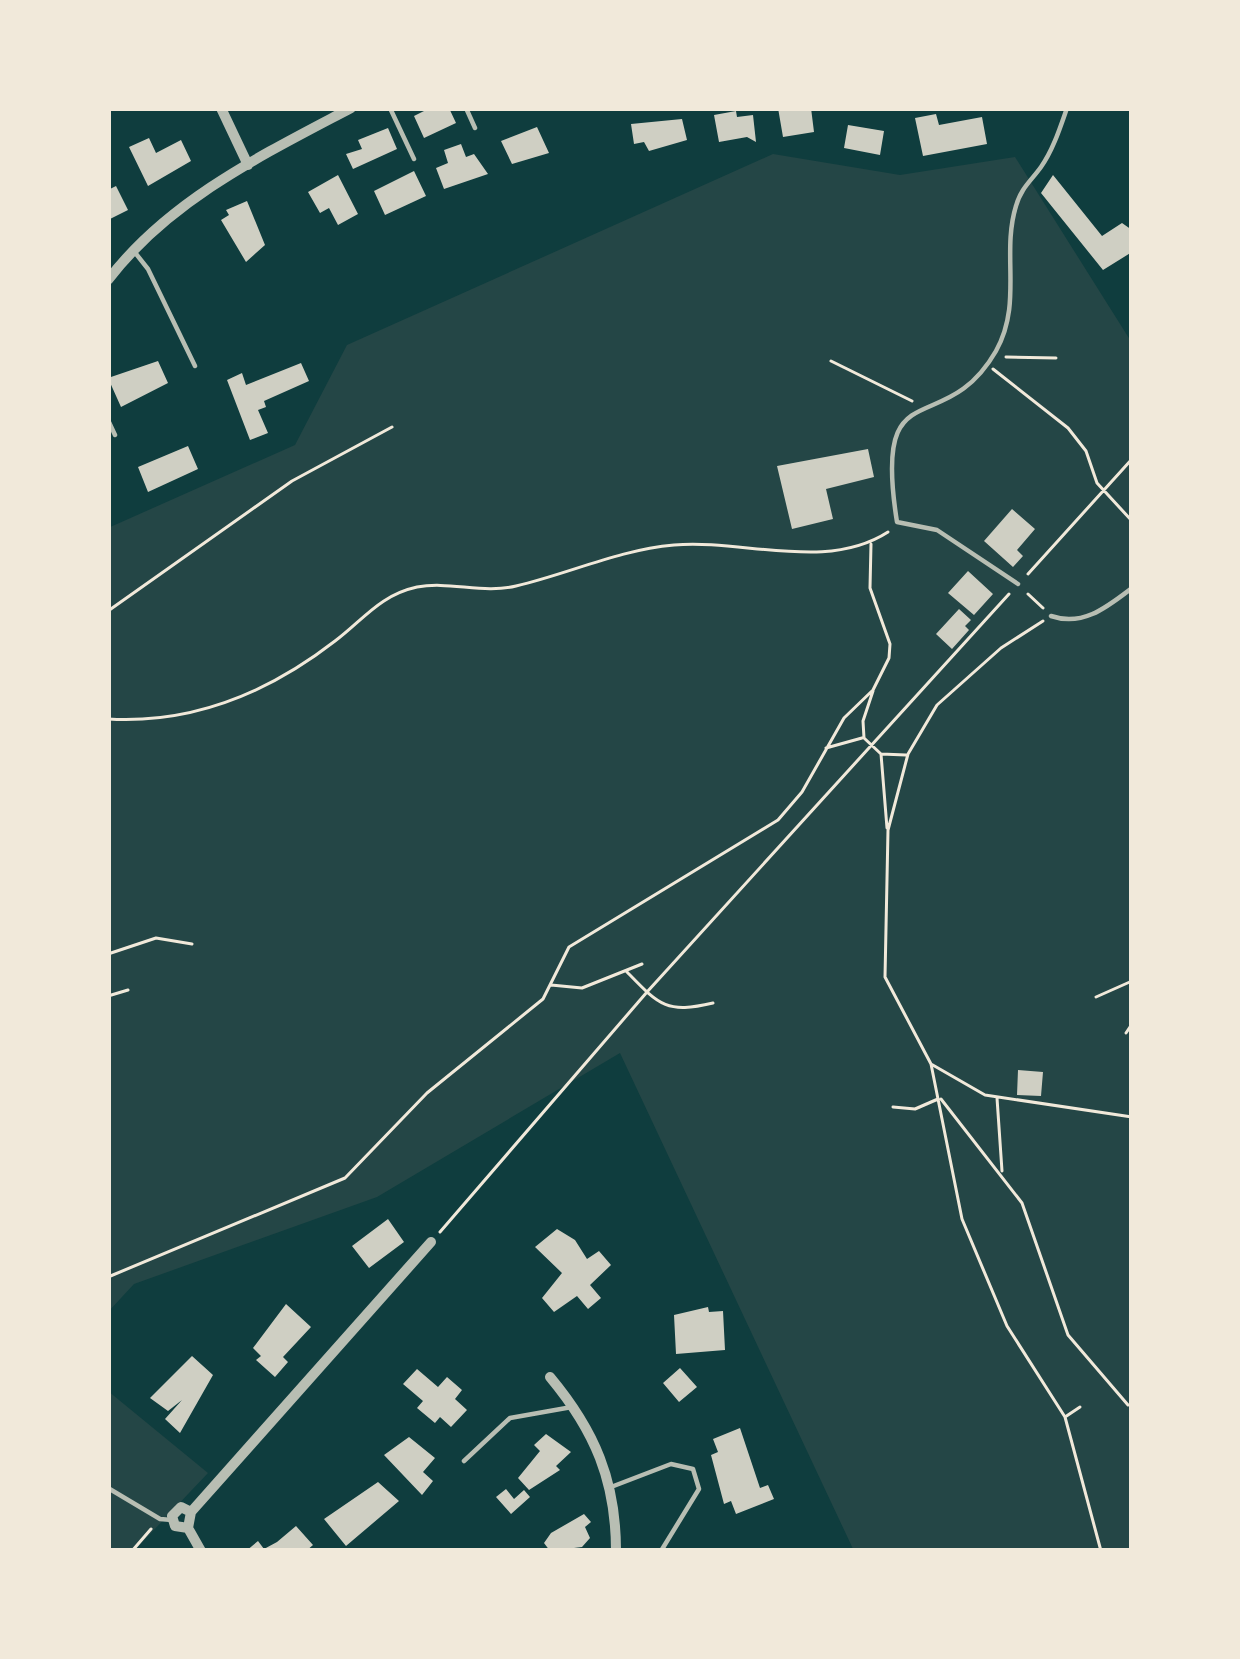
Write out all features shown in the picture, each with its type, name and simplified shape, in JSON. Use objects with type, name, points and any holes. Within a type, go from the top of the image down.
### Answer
[{"type":"street","points":[[221,108],[248,165]]},
{"type":"street","points":[[108,280],[161,223],[248,165],[351,108]]},
{"type":"street","points":[[201,1551],[188,1528],[191,1512],[431,1242]]},
{"type":"street","points":[[550,1377],[574,1407],[611,1486],[616,1551]]},
{"type":"street","points":[[188,1528],[178,1528],[166,1519],[178,1508],[191,1512]]},
{"type":"lane","points":[[390,108],[414,159]]},
{"type":"lane","points":[[466,108],[475,128]]},
{"type":"lane","points":[[1018,584],[937,530],[898,522],[889,452],[895,434],[925,406],[964,387],[992,357],[1013,302],[1015,207],[1053,145],[1067,108]]},
{"type":"lane","points":[[133,250],[148,269],[195,367]]},
{"type":"lane","points":[[108,420],[115,435]]},
{"type":"lane","points":[[1051,616],[1067,622],[1088,618],[1132,588]]},
{"type":"lane","points":[[464,1461],[510,1418],[574,1407]]},
{"type":"lane","points":[[611,1486],[671,1464],[693,1468],[699,1489],[661,1551]]},
{"type":"lane","points":[[108,1488],[166,1519]]},
{"type":"path","points":[[992,357],[1056,358]]},
{"type":"path","points":[[831,361],[925,406]]},
{"type":"path","points":[[987,365],[1069,428],[1086,451],[1097,483],[1132,521]]},
{"type":"path","points":[[108,611],[292,481],[392,427]]},
{"type":"path","points":[[431,1242],[646,992],[1132,459]]},
{"type":"path","points":[[108,719],[184,717],[245,695],[329,646],[378,602],[418,587],[518,586],[598,557],[679,544],[819,551],[871,544],[898,522]]},
{"type":"path","points":[[108,1276],[345,1178],[427,1093],[543,1000],[568,947],[642,907],[711,858],[750,842],[778,820],[844,718],[884,673],[890,644],[870,588],[871,544]]},
{"type":"path","points":[[888,830],[908,754],[922,724],[962,681],[1051,616],[1018,584]]},
{"type":"path","points":[[873,690],[863,721],[864,738],[881,754],[908,754]]},
{"type":"path","points":[[826,748],[864,738]]},
{"type":"path","points":[[881,754],[891,908],[883,953],[885,977],[931,1063],[962,1220],[1007,1326],[1065,1417],[1101,1551]]},
{"type":"path","points":[[108,954],[156,938],[193,944]]},
{"type":"path","points":[[549,985],[582,988],[642,964]]},
{"type":"path","points":[[627,972],[661,1004],[676,1010],[713,1003]]},
{"type":"path","points":[[1096,997],[1132,980]]},
{"type":"path","points":[[108,996],[128,990]]},
{"type":"path","points":[[1126,1033],[1132,1024]]},
{"type":"path","points":[[931,1063],[997,1096],[1132,1117]]},
{"type":"path","points":[[997,1096],[1003,1113],[998,1159],[1004,1175]]},
{"type":"path","points":[[893,1107],[916,1109],[940,1098]]},
{"type":"path","points":[[940,1098],[1022,1203],[1068,1335],[1128,1405]]},
{"type":"path","points":[[1065,1417],[1080,1407]]},
{"type":"path","points":[[132,1551],[166,1519]]},
{"type":"shaded area","points":[[773,154],[900,175],[1015,157],[1132,343],[1132,1551],[854,1551],[620,1053],[377,1197],[134,1284],[108,1312],[108,528],[295,445],[347,345]]},
{"type":"shaded area","points":[[108,1391],[208,1473],[134,1551],[108,1551]]},
{"type":"building","points":[[430,108],[449,108],[456,123],[424,138],[414,116]]},
{"type":"building","points":[[778,108],[811,108],[814,132],[783,137]]},
{"type":"building","points":[[736,111],[737,117],[753,115],[756,142],[747,137],[719,142],[714,115]]},
{"type":"building","points":[[936,114],[939,125],[982,117],[987,144],[923,156],[915,118]]},
{"type":"building","points":[[682,119],[687,140],[649,151],[644,142],[634,144],[631,124]]},
{"type":"building","points":[[848,125],[884,131],[880,155],[844,148]]},
{"type":"building","points":[[537,127],[549,153],[512,164],[501,141]]},
{"type":"building","points":[[388,128],[397,149],[353,169],[346,154],[362,149],[358,140]]},
{"type":"building","points":[[149,138],[156,153],[181,140],[191,161],[148,186],[129,147]]},
{"type":"building","points":[[461,144],[466,157],[474,154],[488,174],[444,189],[436,168],[448,163],[444,150]]},
{"type":"building","points":[[414,171],[426,196],[385,215],[374,191]]},
{"type":"building","points":[[338,175],[358,214],[338,225],[329,208],[320,213],[308,192]]},
{"type":"building","points":[[1053,175],[1102,236],[1122,223],[1132,230],[1132,252],[1103,270],[1041,193]]},
{"type":"building","points":[[116,186],[128,210],[108,220],[108,190]]},
{"type":"building","points":[[247,201],[265,245],[246,262],[221,220],[229,215],[226,210]]},
{"type":"building","points":[[158,361],[168,383],[121,407],[108,378]]},
{"type":"building","points":[[301,363],[309,381],[264,401],[266,407],[258,410],[268,433],[250,440],[227,380],[242,373],[246,385]]},
{"type":"building","points":[[188,446],[198,469],[148,492],[138,467]]},
{"type":"building","points":[[868,449],[874,477],[826,489],[833,519],[792,529],[777,466]]},
{"type":"building","points":[[1012,509],[1035,529],[1017,550],[1023,556],[1013,567],[984,541]]},
{"type":"building","points":[[968,571],[993,594],[974,615],[948,593]]},
{"type":"building","points":[[959,609],[971,620],[965,626],[969,630],[952,649],[936,634]]},
{"type":"building","points":[[1018,1070],[1043,1072],[1041,1096],[1017,1095]]},
{"type":"building","points":[[388,1219],[404,1242],[369,1268],[352,1246]]},
{"type":"building","points":[[557,1229],[575,1240],[587,1259],[599,1251],[611,1265],[590,1285],[601,1298],[588,1309],[577,1296],[554,1312],[542,1298],[562,1273],[535,1247]]},
{"type":"building","points":[[286,1304],[311,1327],[283,1357],[288,1362],[275,1377],[256,1360],[261,1356],[253,1348]]},
{"type":"building","points":[[708,1307],[709,1312],[723,1311],[725,1350],[676,1354],[674,1315]]},
{"type":"building","points":[[192,1356],[213,1375],[180,1433],[165,1419],[182,1400],[168,1411],[150,1398]]},
{"type":"building","points":[[680,1368],[697,1387],[679,1402],[663,1383]]},
{"type":"building","points":[[417,1369],[438,1387],[447,1377],[462,1390],[455,1399],[467,1410],[451,1427],[440,1417],[435,1423],[417,1408],[423,1401],[403,1384]]},
{"type":"building","points":[[740,1428],[760,1488],[768,1485],[774,1499],[736,1514],[731,1501],[724,1504],[711,1455],[718,1452],[713,1439]]},
{"type":"building","points":[[546,1434],[571,1452],[556,1466],[560,1470],[529,1490],[518,1478],[540,1451],[534,1445]]},
{"type":"building","points":[[409,1437],[435,1458],[423,1472],[433,1481],[422,1495],[384,1455]]},
{"type":"building","points":[[378,1482],[399,1501],[346,1546],[324,1519]]},
{"type":"building","points":[[506,1489],[514,1499],[524,1490],[530,1497],[511,1514],[496,1497]]},
{"type":"building","points":[[584,1514],[591,1522],[585,1527],[590,1538],[582,1547],[550,1551],[544,1543],[551,1533]]},
{"type":"building","points":[[296,1526],[313,1545],[306,1551],[246,1551],[258,1541],[264,1549]]}]
